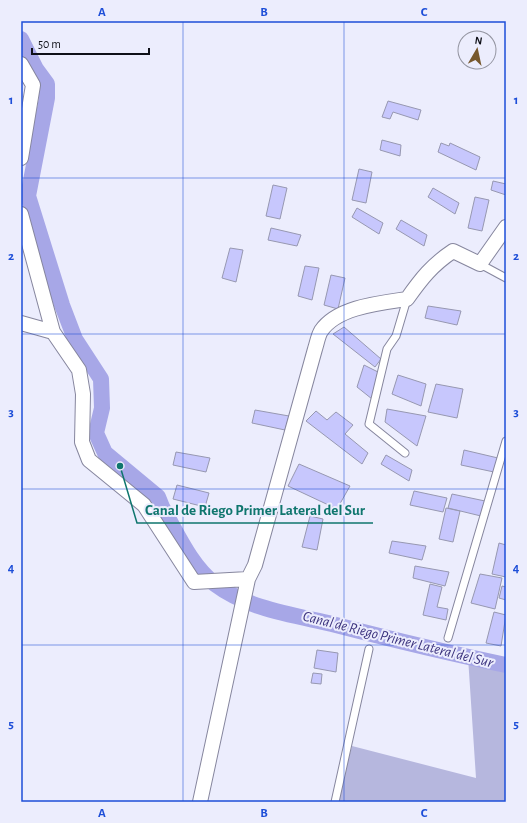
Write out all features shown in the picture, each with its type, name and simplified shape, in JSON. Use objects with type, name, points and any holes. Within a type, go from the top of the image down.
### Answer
[{"type":"street","points":[[21,64],[34,85],[21,158]]},
{"type":"street","points":[[21,214],[53,332],[78,370],[83,394],[82,442],[89,460],[144,505],[194,582],[248,579]]},
{"type":"street","points":[[200,802],[248,579],[255,565],[321,332],[331,321],[344,313],[374,304],[407,299],[421,279],[437,262],[453,251],[480,264],[506,227]]},
{"type":"street","points":[[21,323],[53,332]]},
{"type":"lane","points":[[480,264],[506,278]]},
{"type":"lane","points":[[405,453],[369,424],[388,349],[396,336],[407,299]]},
{"type":"lane","points":[[448,638],[506,441]]},
{"type":"lane","points":[[336,802],[369,650]]},
{"type":"shaded area","points":[[468,657],[506,665],[506,802],[337,802],[352,746],[476,778]]},
{"type":"building","points":[[388,101],[421,110],[418,120],[393,112],[390,119],[382,117]]},
{"type":"building","points":[[382,140],[401,145],[400,156],[380,150]]},
{"type":"building","points":[[441,143],[449,146],[450,143],[480,157],[476,170],[438,152]]},
{"type":"building","points":[[359,169],[372,172],[366,203],[352,200]]},
{"type":"building","points":[[493,181],[506,184],[506,195],[491,190]]},
{"type":"building","points":[[273,185],[287,188],[280,219],[266,216]]},
{"type":"building","points":[[433,188],[459,203],[455,214],[428,197]]},
{"type":"building","points":[[475,197],[489,200],[482,231],[468,228]]},
{"type":"building","points":[[357,208],[383,223],[379,234],[352,217]]},
{"type":"building","points":[[401,220],[427,235],[424,246],[396,229]]},
{"type":"building","points":[[271,228],[301,235],[297,246],[268,240]]},
{"type":"building","points":[[230,248],[243,250],[236,282],[222,278]]},
{"type":"building","points":[[305,266],[319,268],[312,300],[298,296]]},
{"type":"building","points":[[331,275],[345,278],[338,309],[324,305]]},
{"type":"building","points":[[428,306],[461,311],[457,325],[425,318]]},
{"type":"building","points":[[344,327],[381,359],[375,367],[333,334]]},
{"type":"building","points":[[364,365],[378,372],[372,399],[357,387]]},
{"type":"building","points":[[398,375],[426,384],[421,406],[392,394]]},
{"type":"building","points":[[436,384],[463,389],[457,418],[428,412]]},
{"type":"building","points":[[387,409],[426,416],[417,446],[385,422]]},
{"type":"building","points":[[255,410],[289,416],[285,430],[252,423]]},
{"type":"building","points":[[316,411],[327,420],[336,412],[353,425],[345,434],[368,453],[362,464],[306,421]]},
{"type":"building","points":[[464,450],[498,458],[494,472],[461,465]]},
{"type":"building","points":[[176,452],[210,458],[206,472],[173,465]]},
{"type":"building","points":[[386,455],[412,470],[409,481],[381,464]]},
{"type":"building","points":[[299,464],[350,486],[337,509],[288,486]]},
{"type":"building","points":[[177,485],[209,493],[205,507],[173,499]]},
{"type":"building","points":[[414,491],[447,498],[443,512],[410,505]]},
{"type":"building","points":[[452,494],[485,501],[481,516],[448,508]]},
{"type":"building","points":[[446,508],[460,511],[453,542],[439,539]]},
{"type":"building","points":[[310,516],[323,519],[317,550],[302,547]]},
{"type":"building","points":[[392,541],[426,546],[422,560],[389,553]]},
{"type":"building","points":[[499,543],[506,545],[506,577],[492,574]]},
{"type":"building","points":[[415,566],[449,572],[445,586],[413,578]]},
{"type":"building","points":[[480,574],[502,578],[495,609],[471,603]]},
{"type":"building","points":[[430,584],[442,587],[437,607],[448,609],[446,620],[423,615]]},
{"type":"building","points":[[502,586],[506,587],[506,600],[499,598]]},
{"type":"building","points":[[494,612],[506,615],[501,646],[486,643]]},
{"type":"building","points":[[317,650],[338,653],[336,672],[314,668]]},
{"type":"building","points":[[313,673],[322,674],[321,684],[311,683]]},
{"type":"waterway","name":"Canal de Riego Primer Lateral del Sur","points":[[21,39],[36,69],[47,84],[47,98],[28,196],[62,305],[75,339],[101,379],[102,408],[96,433],[105,453],[158,497],[162,507],[192,559],[206,577],[228,593],[242,600],[271,610],[419,646],[506,665]]},
{"type":"place","name":"Canal de Riego Primer Lateral del Sur","points":[[120,466]]}]
